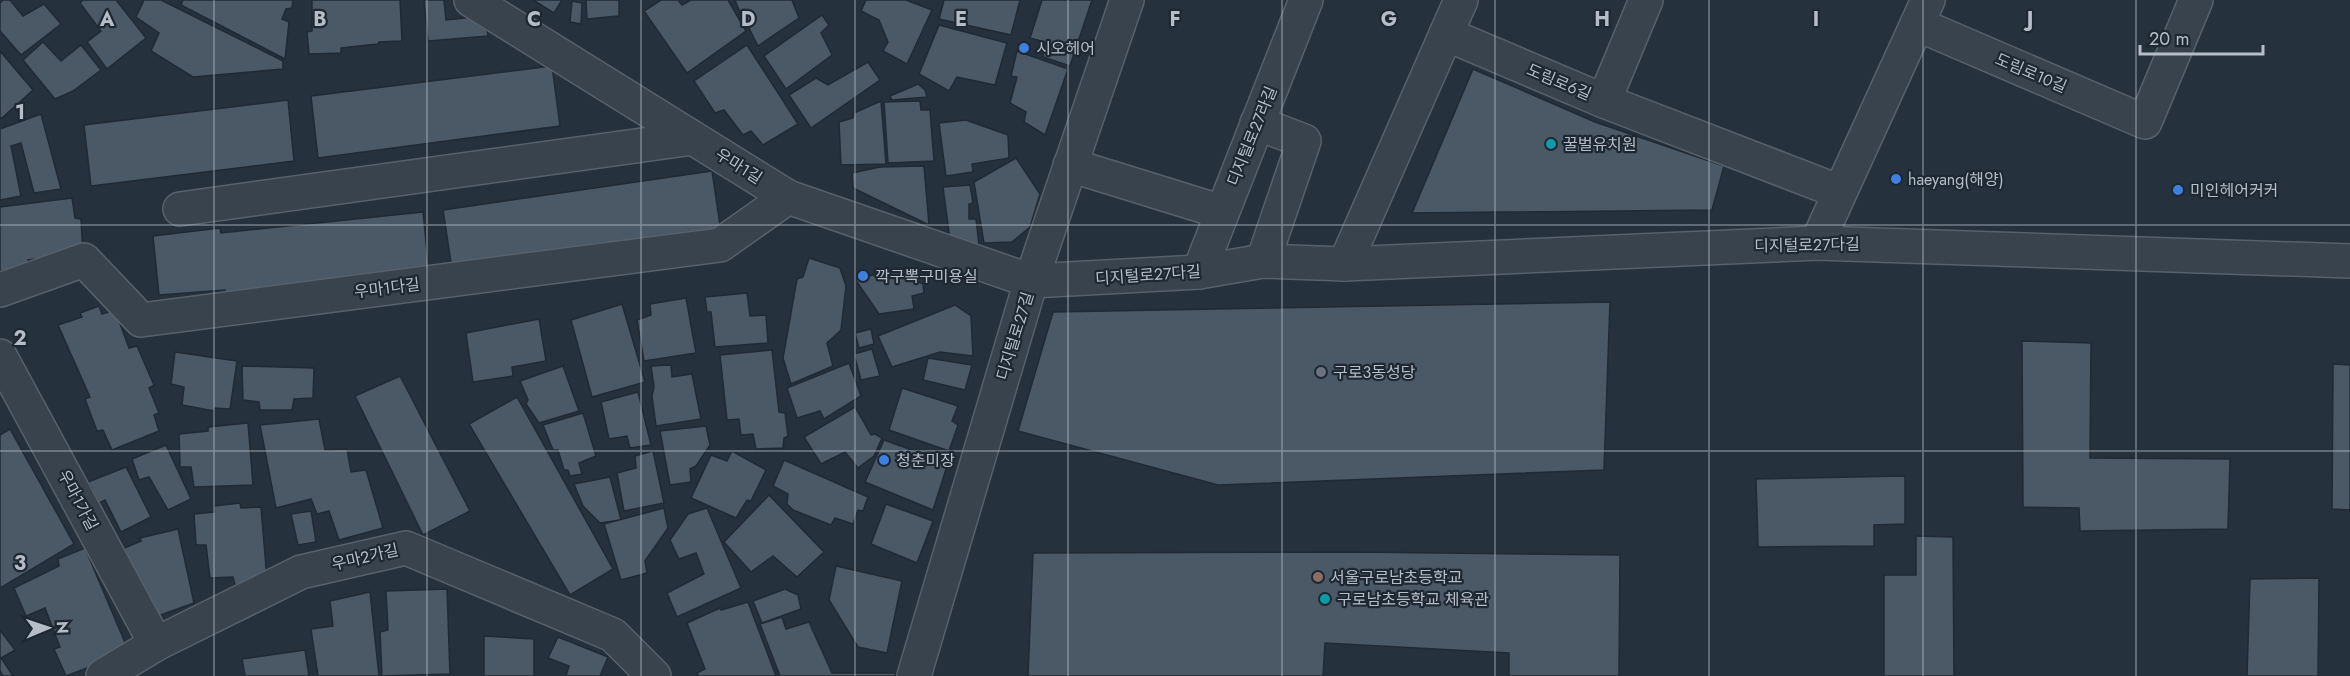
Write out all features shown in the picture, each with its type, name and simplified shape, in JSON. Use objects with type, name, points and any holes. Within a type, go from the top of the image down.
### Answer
[{"type":"street","name":"우마1길","points":[[471,0],[788,197],[1031,281]]},
{"type":"street","name":"디지털로27길","points":[[914,676],[1031,281],[1127,0]]},
{"type":"street","name":"디지털로27라길","points":[[1198,272],[1306,0]]},
{"type":"street","points":[[1345,264],[1461,0]]},
{"type":"street","name":"도림로6길","points":[[1446,34],[1604,101],[1646,0]]},
{"type":"street","name":"도림로10길","points":[[1818,243],[1922,12],[2145,122],[2196,0]]},
{"type":"street","points":[[1604,101],[1840,192]]},
{"type":"street","points":[[1257,123],[1304,141],[1263,261]]},
{"type":"street","points":[[180,209],[693,138]]},
{"type":"street","points":[[1070,165],[1222,212]]},
{"type":"street","name":"우마1다길","points":[[0,291],[84,260],[141,320],[720,244],[788,197]]},
{"type":"street","name":"디지털로27다길","points":[[1031,281],[1198,272],[1263,261],[1345,264],[1818,243],[2350,261]]},
{"type":"street","name":"우마1가길","points":[[0,356],[156,644]]},
{"type":"street","name":"우마2가길","points":[[103,676],[156,644],[301,572],[406,548],[613,635],[654,676]]},
{"type":"building","points":[[3,0],[10,0],[23,16],[44,4],[61,24],[21,55],[0,31],[0,3]]},
{"type":"building","points":[[83,0],[116,0],[146,38],[107,69],[87,42],[101,31],[80,3]]},
{"type":"building","points":[[144,0],[161,0],[283,61],[283,69],[193,77],[151,51],[159,33],[136,17]]},
{"type":"building","points":[[183,0],[293,0],[292,8],[286,9],[282,19],[289,22],[285,59],[181,5]]},
{"type":"building","points":[[312,0],[400,0],[402,41],[341,48],[341,53],[309,54],[307,32],[312,31]]},
{"type":"building","points":[[424,0],[444,0],[446,20],[485,16],[488,36],[428,41]]},
{"type":"building","points":[[533,0],[562,0],[554,13]]},
{"type":"building","points":[[586,0],[619,0],[619,16],[587,19]]},
{"type":"building","points":[[661,0],[678,0],[682,5],[691,0],[728,0],[746,31],[687,73],[644,11]]},
{"type":"building","points":[[735,0],[792,0],[799,18],[758,46]]},
{"type":"building","points":[[866,0],[906,0],[932,10],[907,64],[883,51],[888,42],[879,20],[861,11]]},
{"type":"building","points":[[944,0],[1020,0],[1011,35],[939,19]]},
{"type":"building","points":[[1042,0],[1092,0],[1070,66],[1043,57],[1045,42],[1030,38]]},
{"type":"building","points":[[572,1],[582,3],[581,24],[570,22]]},
{"type":"building","points":[[822,15],[829,25],[821,33],[832,55],[786,89],[764,56]]},
{"type":"building","points":[[939,25],[1007,43],[995,85],[957,77],[949,91],[919,74]]},
{"type":"building","points":[[43,42],[61,61],[81,45],[101,70],[73,91],[55,99],[23,60]]},
{"type":"building","points":[[747,45],[798,124],[763,145],[751,131],[743,135],[724,110],[715,113],[694,81]]},
{"type":"building","points":[[0,51],[33,90],[2,118],[0,118]]},
{"type":"building","points":[[1017,51],[1068,69],[1045,135],[1024,122],[1026,112],[1010,103],[1017,77],[1011,76]]},
{"type":"building","points":[[868,62],[880,80],[811,128],[789,95],[816,78],[828,85]]},
{"type":"building","points":[[552,66],[560,126],[318,158],[311,96]]},
{"type":"building","name":"꿀벌유치원","points":[[1473,69],[1595,122],[1724,166],[1712,210],[1412,213]]},
{"type":"building","points":[[918,84],[925,90],[927,97],[892,100],[890,96]]},
{"type":"building","points":[[288,100],[294,161],[91,186],[84,125]]},
{"type":"building","points":[[881,101],[886,164],[841,165],[839,122],[853,118],[854,113]]},
{"type":"building","points":[[920,101],[921,110],[930,110],[934,161],[888,163],[884,102]]},
{"type":"building","points":[[41,114],[61,189],[34,193],[21,143],[11,146],[21,196],[0,200],[0,129]]},
{"type":"building","points":[[966,120],[1008,135],[1009,158],[972,164],[973,172],[946,176],[939,123]]},
{"type":"building","points":[[1016,158],[1040,194],[1030,227],[1012,242],[984,243],[974,182]]},
{"type":"building","points":[[924,166],[929,225],[853,188],[852,173],[880,167]]},
{"type":"building","points":[[712,171],[721,232],[452,269],[443,210]]},
{"type":"building","points":[[970,185],[973,203],[969,204],[969,219],[976,219],[979,245],[950,240],[943,187]]},
{"type":"building","points":[[72,198],[75,218],[81,219],[83,254],[28,260],[28,268],[0,271],[0,207]]},
{"type":"building","points":[[423,212],[429,272],[225,294],[225,290],[159,295],[153,236],[220,228],[221,233]]},
{"type":"building","points":[[809,258],[840,268],[846,286],[841,330],[827,343],[833,366],[791,384],[783,358],[797,279],[803,277]]},
{"type":"building","points":[[896,270],[923,284],[924,293],[912,296],[914,309],[879,314],[855,279]]},
{"type":"building","points":[[747,293],[750,316],[766,315],[768,343],[715,347],[711,312],[707,312],[705,297]]},
{"type":"building","points":[[686,298],[696,353],[644,361],[637,320],[651,315],[650,304]]},
{"type":"building","name":"구로3동성당","points":[[1610,302],[1604,470],[1218,485],[1018,431],[1053,312]]},
{"type":"building","points":[[622,304],[645,382],[592,397],[571,320]]},
{"type":"building","points":[[955,305],[971,316],[973,356],[940,352],[892,367],[878,336]]},
{"type":"building","points":[[99,306],[102,314],[115,310],[129,348],[137,346],[154,385],[149,388],[159,413],[154,415],[159,431],[112,450],[103,430],[97,431],[85,399],[90,397],[58,325],[82,317],[80,313]]},
{"type":"building","points":[[539,319],[546,361],[512,367],[513,376],[473,382],[466,333]]},
{"type":"building","points":[[871,329],[874,344],[859,348],[855,333]]},
{"type":"building","points":[[2022,341],[2091,343],[2090,458],[2230,459],[2228,529],[2080,531],[2079,508],[2023,507]]},
{"type":"building","points":[[872,349],[880,376],[861,380],[854,354]]},
{"type":"building","points":[[772,350],[779,412],[785,413],[788,436],[784,438],[783,448],[756,449],[753,434],[741,435],[739,419],[727,420],[720,355]]},
{"type":"building","points":[[175,352],[237,361],[230,409],[215,408],[214,411],[182,405],[184,387],[171,384]]},
{"type":"building","points":[[928,358],[972,365],[965,390],[923,380]]},
{"type":"building","points":[[849,363],[861,396],[824,419],[820,411],[797,418],[787,388]]},
{"type":"building","points":[[2333,364],[2350,365],[2350,510],[2332,509]]},
{"type":"building","points":[[671,365],[672,377],[692,374],[701,419],[656,426],[651,366]]},
{"type":"building","points":[[242,366],[314,368],[313,398],[294,399],[292,410],[260,410],[259,402],[243,400]]},
{"type":"building","points":[[563,366],[579,411],[539,423],[526,404],[528,400],[520,381]]},
{"type":"building","points":[[400,376],[470,511],[423,535],[355,396]]},
{"type":"building","points":[[902,388],[958,406],[952,421],[958,425],[949,451],[889,430]]},
{"type":"building","points":[[638,392],[651,445],[630,448],[627,436],[609,439],[601,402]]},
{"type":"building","points":[[517,397],[613,569],[570,595],[469,424]]},
{"type":"building","points":[[855,407],[871,435],[875,434],[882,438],[874,456],[858,468],[845,452],[821,464],[804,437]]},
{"type":"building","points":[[583,413],[596,456],[579,463],[582,474],[570,476],[568,470],[564,470],[558,450],[553,450],[543,425]]},
{"type":"building","points":[[319,419],[325,450],[347,449],[351,472],[366,470],[383,528],[339,540],[329,511],[317,514],[311,499],[276,508],[260,425]]},
{"type":"building","points":[[248,423],[253,485],[194,487],[191,467],[180,467],[179,434],[208,431],[208,427]]},
{"type":"building","points":[[706,426],[710,445],[696,466],[690,469],[691,482],[670,485],[660,431]]},
{"type":"building","points":[[10,429],[74,544],[0,588],[0,435]]},
{"type":"building","points":[[884,440],[948,463],[933,510],[865,482]]},
{"type":"building","points":[[166,445],[191,499],[168,510],[149,477],[139,480],[132,459]]},
{"type":"building","points":[[653,451],[664,503],[624,511],[617,473],[636,468],[635,456]]},
{"type":"building","points":[[732,451],[766,470],[751,501],[747,500],[736,518],[691,498],[711,455],[727,461]]},
{"type":"building","points":[[784,460],[868,497],[863,511],[858,510],[853,524],[835,518],[831,525],[793,510],[787,504],[788,494],[773,486]]},
{"type":"building","points":[[126,467],[151,517],[121,532],[105,500],[99,503],[88,482]]},
{"type":"building","points":[[1905,476],[1905,524],[1874,525],[1874,546],[1758,547],[1756,479]]},
{"type":"building","points":[[610,477],[621,520],[600,523],[583,506],[574,484]]},
{"type":"building","points":[[769,495],[824,552],[797,577],[773,556],[751,572],[724,542]]},
{"type":"building","points":[[240,503],[241,508],[261,507],[267,579],[235,585],[233,577],[210,578],[206,545],[196,545],[194,514],[214,512],[214,506]]},
{"type":"building","points":[[886,504],[933,521],[917,563],[871,544]]},
{"type":"building","points":[[664,508],[668,528],[645,561],[647,573],[621,580],[604,524]]},
{"type":"building","points":[[707,508],[741,588],[677,617],[667,593],[704,574],[696,553],[679,559],[670,540],[688,514]]},
{"type":"building","points":[[311,511],[316,542],[298,545],[291,514]]},
{"type":"building","points":[[178,529],[194,603],[158,616],[122,549],[141,541],[140,538]]},
{"type":"building","points":[[1916,536],[1953,537],[1954,676],[1884,676],[1884,575],[1916,575]]},
{"type":"building","points":[[85,548],[129,652],[66,676],[54,649],[60,647],[45,608],[26,616],[14,588],[59,566],[58,559]]},
{"type":"building","name":"구로남초등학교 체육관","points":[[1352,552],[1620,555],[1619,676],[1509,676],[1509,653],[1325,643],[1323,676],[1028,676],[1033,553]]},
{"type":"building","points":[[836,566],[902,581],[887,653],[858,647],[829,600]]},
{"type":"building","points":[[2319,578],[2318,676],[2247,676],[2250,579]]},
{"type":"building","points":[[447,589],[450,674],[382,676],[380,632],[388,630],[386,591]]},
{"type":"building","points":[[785,589],[798,595],[801,609],[762,623],[753,601]]},
{"type":"building","points":[[370,592],[379,676],[318,676],[311,629],[333,626],[330,601]]},
{"type":"building","points":[[748,602],[776,676],[698,676],[697,673],[705,669],[687,623],[720,608],[721,610]]},
{"type":"building","points":[[782,617],[786,629],[809,622],[832,673],[896,673],[895,676],[780,676],[760,624]]},
{"type":"building","points":[[0,630],[15,650],[1,658],[13,676],[3,676],[0,671]]},
{"type":"building","points":[[484,636],[534,639],[534,676],[484,676]]},
{"type":"building","points":[[558,637],[608,657],[600,676],[566,676],[569,666],[548,658]]},
{"type":"building","points":[[305,650],[309,676],[245,676],[242,659]]},
{"type":"place","name":"시오헤어","points":[[1024,48]]},
{"type":"place","name":"꿀벌유치원","points":[[1551,144]]},
{"type":"place","name":"haeyang(해양)","points":[[1896,179]]},
{"type":"place","name":"미인헤어커커","points":[[2178,190]]},
{"type":"place","name":"깍구뽁구미용실","points":[[863,276]]},
{"type":"place","name":"구로3동성당","points":[[1321,372]]},
{"type":"place","name":"청춘미장","points":[[884,460]]},
{"type":"place","name":"서울구로남초등학교","points":[[1318,577]]},
{"type":"place","name":"구로남초등학교 체육관","points":[[1325,599]]}]
